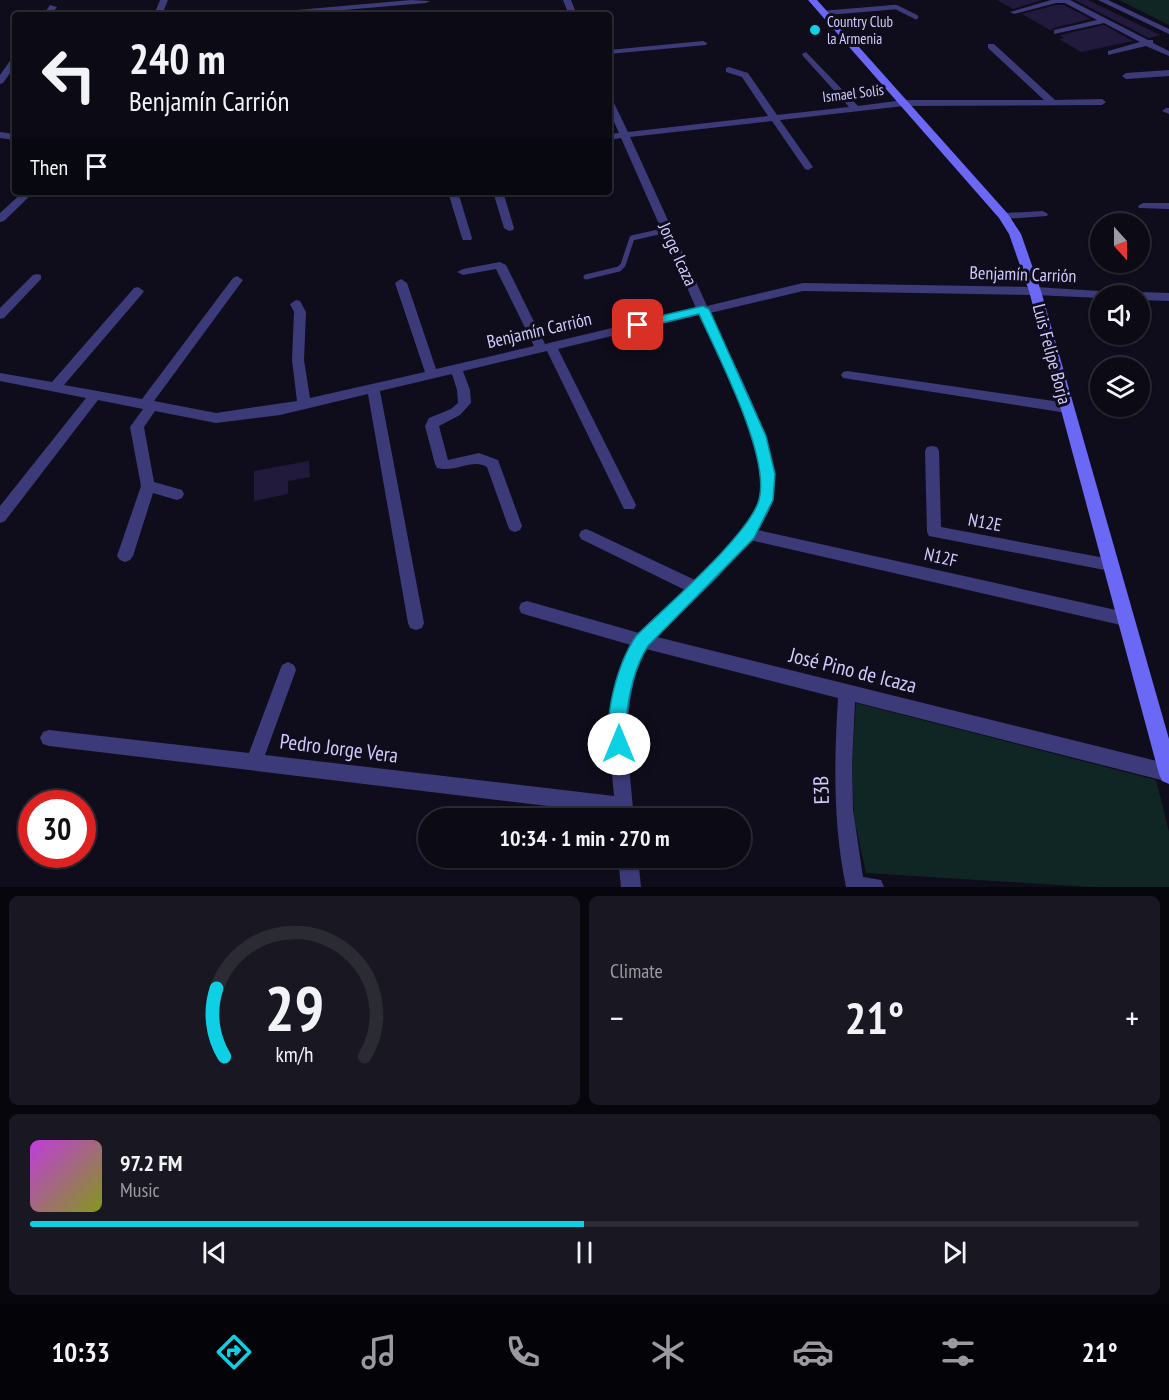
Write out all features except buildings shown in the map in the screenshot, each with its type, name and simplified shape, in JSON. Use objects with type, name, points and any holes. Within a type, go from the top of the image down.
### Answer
[{"type":"street","name":"Luis Felipe Borja","points":[[812,0],[1004,216],[1015,234],[1035,291],[1125,619],[1166,752],[1169,773]]},
{"type":"street","points":[[1101,0],[1169,34]]},
{"type":"street","points":[[297,12],[426,1]]},
{"type":"street","points":[[1014,12],[1066,1],[1169,54]]},
{"type":"street","points":[[49,12],[53,7]]},
{"type":"street","points":[[1057,32],[1104,21]]},
{"type":"street","points":[[1111,53],[1169,34]]},
{"type":"street","points":[[612,52],[703,43]]},
{"type":"street","points":[[990,46],[1052,102]]},
{"type":"street","points":[[806,54],[855,108]]},
{"type":"street","points":[[1,79],[12,64]]},
{"type":"street","points":[[729,70],[745,75],[808,167]]},
{"type":"street","points":[[1126,76],[1169,73]]},
{"type":"street","name":"Ismael Solís","points":[[612,137],[904,103],[1102,102]]},
{"type":"street","name":"Jorge Icaza","points":[[612,108],[759,436],[768,474],[766,500],[748,534],[642,641],[633,655],[626,676],[617,724],[624,808]]},
{"type":"street","points":[[0,219],[26,195]]},
{"type":"street","points":[[454,195],[467,238]]},
{"type":"street","points":[[499,195],[510,228]]},
{"type":"street","points":[[1143,206],[1169,206]]},
{"type":"street","points":[[1004,216],[1043,214]]},
{"type":"street","points":[[463,272],[500,265],[629,504]]},
{"type":"street","points":[[0,315],[37,277]]},
{"type":"street","points":[[125,556],[148,486],[137,427],[148,405],[237,280]]},
{"type":"street","points":[[400,283],[432,374]]},
{"type":"street","name":"Benjamín Carrión","points":[[0,377],[223,417],[252,415],[703,309],[816,286],[1090,294]]},
{"type":"street","points":[[55,387],[138,291]]},
{"type":"street","points":[[1150,296],[1169,297]]},
{"type":"street","points":[[296,304],[300,312],[298,360],[304,404]]},
{"type":"street","points":[[456,368],[466,396],[465,405],[460,412],[434,421],[432,426],[442,464],[449,466],[478,457],[485,458],[493,464],[514,526]]},
{"type":"street","points":[[848,375],[1067,408]]},
{"type":"street","points":[[373,388],[416,623]]},
{"type":"street","points":[[0,517],[95,395]]},
{"type":"street","name":"N12E","points":[[932,451],[934,532],[1110,565]]},
{"type":"street","points":[[148,486],[177,494]]},
{"type":"street","name":"N12F","points":[[748,534],[1125,619]]},
{"type":"street","points":[[586,535],[695,587]]},
{"type":"street","name":"José Pino de Icaza","points":[[527,608],[642,641],[1169,773]]},
{"type":"street","points":[[254,762],[288,670]]},
{"type":"street","name":"E3B","points":[[847,692],[843,787],[865,886]]},
{"type":"street","name":"Pedro Jorge Vera","points":[[49,738],[254,762],[594,808]]},
{"type":"street","points":[[629,868],[631,887]]},
{"type":"lane","points":[[824,13],[896,7],[916,17]]},
{"type":"lane","points":[[586,277],[619,269],[623,265],[632,238],[667,230]]},
{"type":"green space","points":[[1119,0],[1169,0],[1169,25]]},
{"type":"green space","points":[[856,703],[1156,780],[1169,832],[1169,887],[1092,887],[866,873],[854,818],[852,763]]},
{"type":"place","name":"Country Club la Armenia","points":[[815,30]]},
{"type":"route","points":[[619,744],[617,724],[626,676],[633,655],[642,641],[748,534],[766,500],[768,474],[759,436],[703,309],[638,325]]}]
